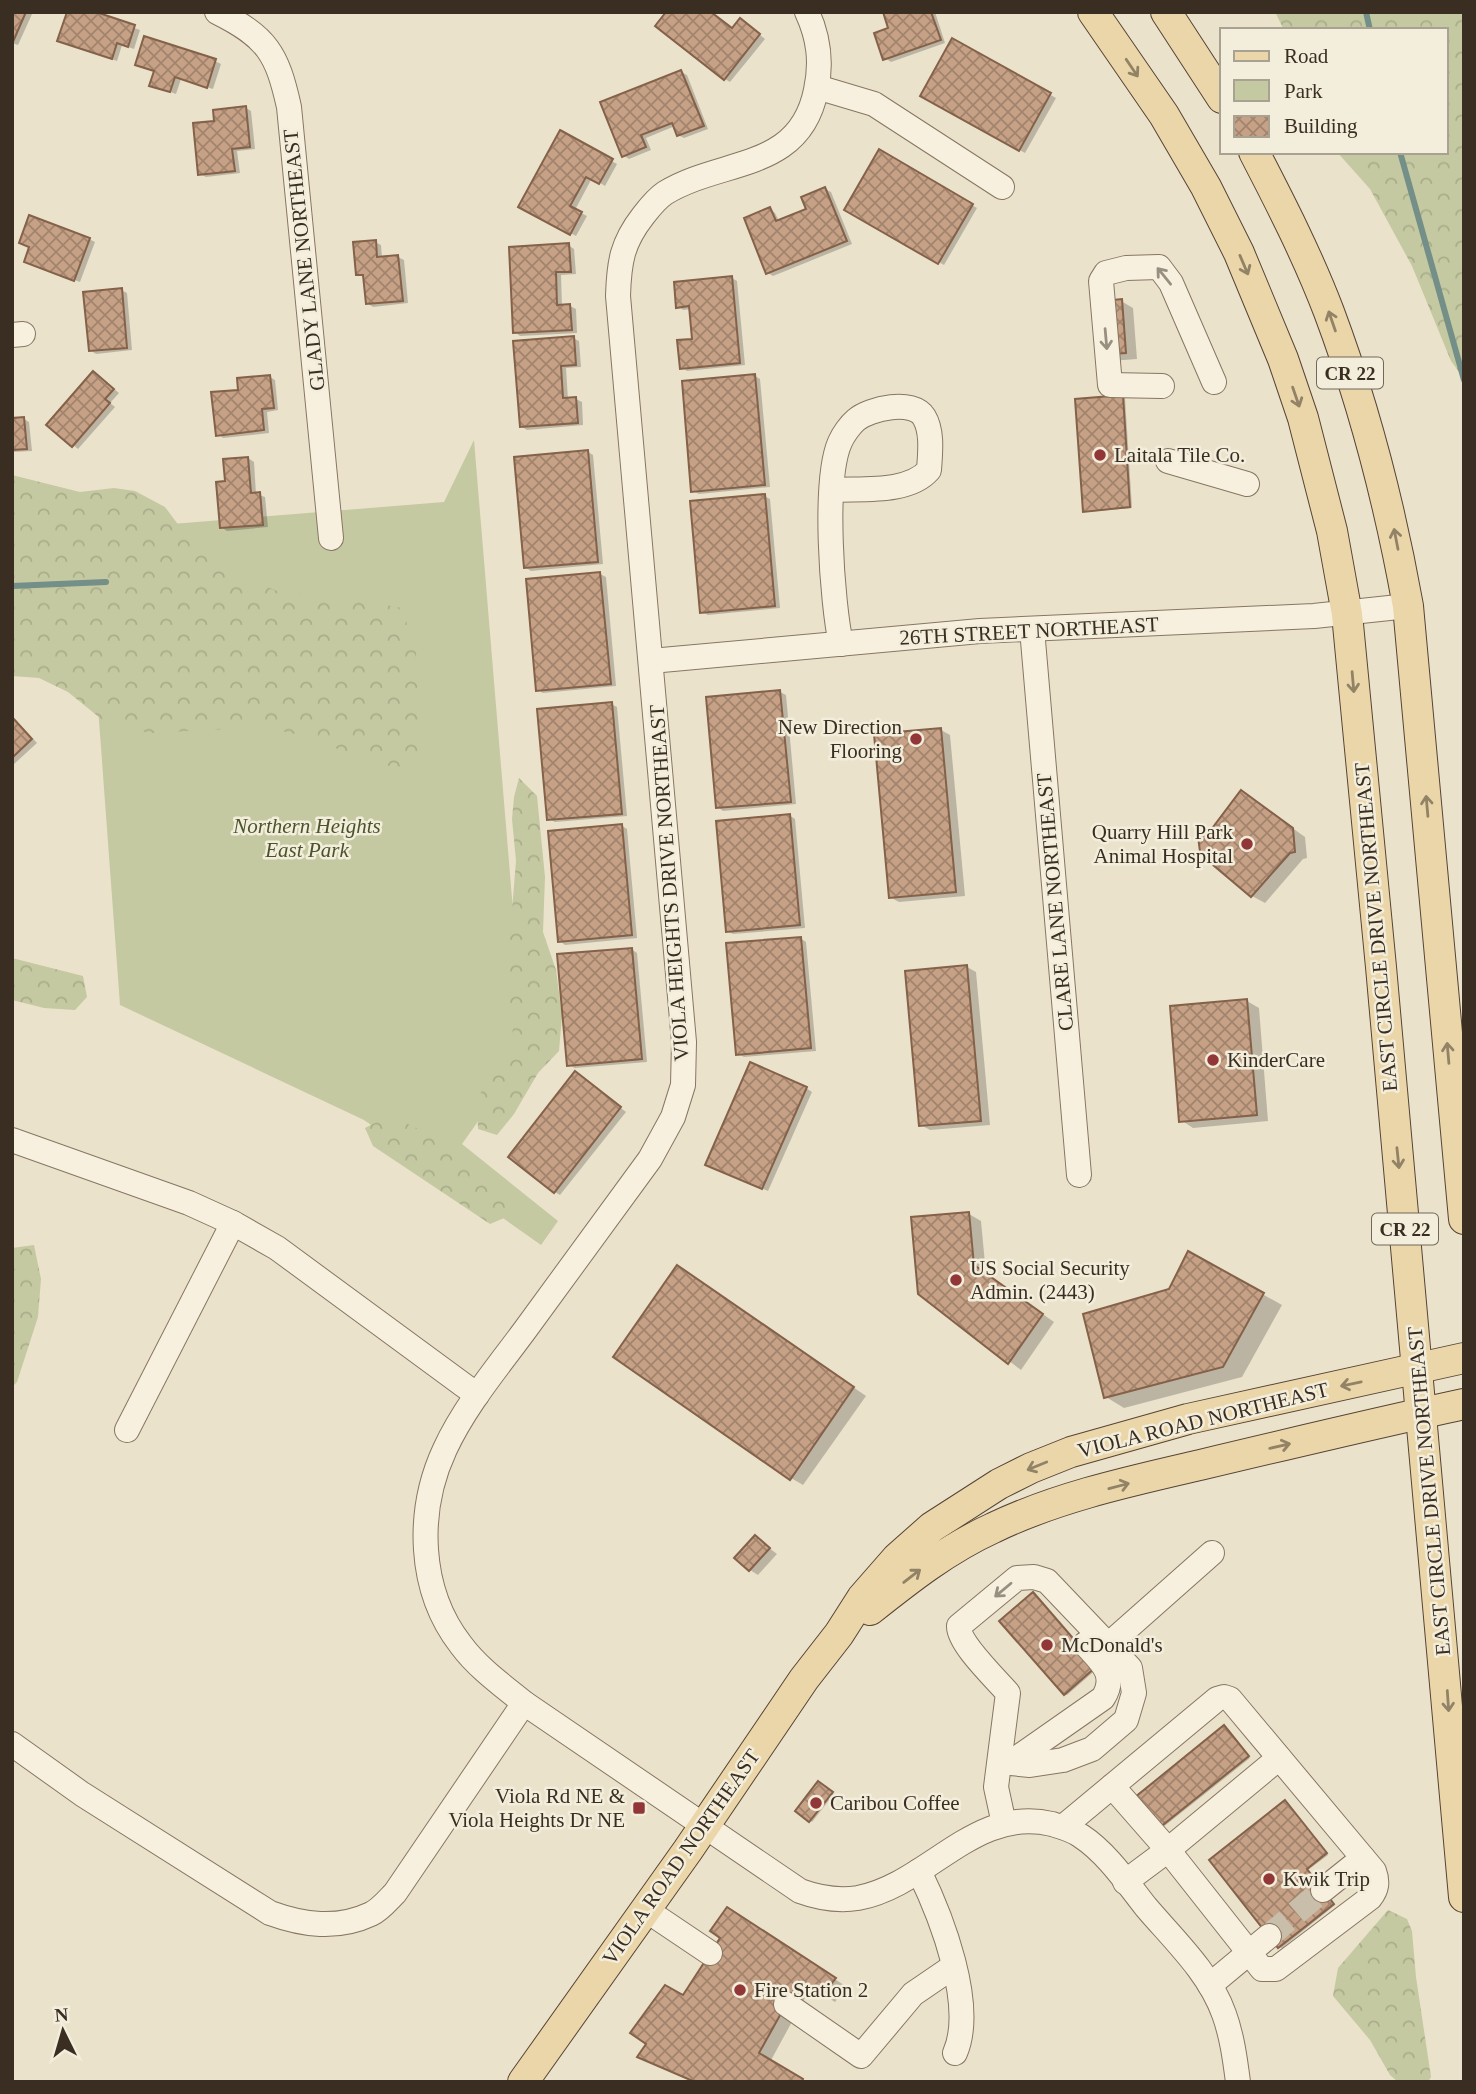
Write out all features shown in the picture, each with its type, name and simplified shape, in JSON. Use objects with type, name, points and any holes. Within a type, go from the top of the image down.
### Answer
[{"type":"main road","name":"EAST CIRCLE DRIVE NORTHEAST","points":[[1093,12],[1164,115],[1199,175],[1239,253],[1303,418],[1332,531],[1346,614],[1418,1368],[1464,1897]]},
{"type":"main road","points":[[1166,12],[1220,95]]},
{"type":"main road","name":"CR 22","points":[[1255,154],[1298,241],[1351,376],[1385,491],[1408,606],[1464,1219]]},
{"type":"main road","name":"VIOLA ROAD NORTHEAST","points":[[523,2082],[862,1598],[897,1558],[932,1527],[999,1484],[1031,1468],[1108,1441],[1188,1419],[1464,1358]]},
{"type":"main road","name":"VIOLA ROAD NORTHEAST","points":[[839,1634],[949,1551],[995,1527],[1034,1511],[1166,1473],[1464,1404]]},
{"type":"street","name":"GLADY LANE NORTHEAST","points":[[216,12],[254,34],[273,54],[289,107],[331,538]]},
{"type":"street","name":"VIOLA HEIGHTS DRIVE NORTHEAST","points":[[807,12],[815,30],[819,53],[814,102],[802,127],[788,144],[770,154],[685,183],[665,193],[654,202],[625,241],[619,267],[618,296],[684,1042],[683,1085],[673,1117],[650,1158],[477,1395],[445,1450],[433,1484],[427,1516],[426,1549],[430,1586],[461,1645],[486,1672],[524,1703],[781,1880],[816,1897],[838,1900],[879,1892],[919,1871],[963,1841],[1004,1824],[1042,1822],[1063,1827]]},
{"type":"street","points":[[817,87],[874,104],[1002,187]]},
{"type":"street","points":[[1162,386],[1110,385],[1101,281],[1107,273],[1126,268],[1159,267],[1171,283],[1214,382]]},
{"type":"street","points":[[1168,461],[1247,484]]},
{"type":"street","points":[[832,490],[835,616],[841,644]]},
{"type":"street","name":"26TH STREET NORTHEAST","points":[[651,661],[979,631],[1346,614],[1408,606]]},
{"type":"street","name":"CLARE LANE NORTHEAST","points":[[1032,629],[1079,1175]]},
{"type":"street","points":[[12,1140],[190,1203],[233,1223],[277,1248],[477,1395]]},
{"type":"street","points":[[127,1430],[233,1223]]},
{"type":"street","points":[[1107,1646],[1212,1553]]},
{"type":"street","points":[[1034,1577],[1046,1581],[1130,1668],[1134,1693],[1126,1720],[1092,1749],[1063,1760],[1012,1763],[1008,1693],[958,1633],[959,1626],[1017,1578],[1034,1577]]},
{"type":"street","points":[[1004,1824],[996,1787],[1012,1763],[1103,1698],[1109,1688],[1109,1676],[1105,1667],[1046,1600],[1042,1580]]},
{"type":"street","points":[[1112,1786],[1168,1850],[1262,1969],[1276,1969],[1370,1898],[1376,1890],[1377,1879],[1374,1871],[1230,1699],[1224,1697],[1217,1699],[1112,1786],[1063,1827],[1081,1835],[1091,1844],[1210,1985],[1230,2033],[1238,2082]]},
{"type":"street","points":[[12,1744],[82,1794],[270,1913],[298,1923],[324,1925],[373,1914],[395,1893],[524,1703]]},
{"type":"street","points":[[1125,1882],[1279,1758]]},
{"type":"street","points":[[1323,1889],[1363,1858]]},
{"type":"street","points":[[919,1871],[930,1894],[954,1966],[962,2030],[955,2053]]},
{"type":"street","points":[[646,1910],[710,1953]]},
{"type":"street","points":[[1210,1985],[1269,1936]]},
{"type":"street","points":[[786,2004],[861,2056],[913,1994],[954,1966]]},
{"type":"green space","points":[[1275,12],[1464,12],[1464,379],[1451,361],[1412,266],[1370,189],[1339,154],[1448,154],[1448,28],[1283,28]]},
{"type":"green space","name":"Northern Heights East Park","points":[[474,440],[525,1055],[462,1144],[558,1221],[541,1245],[364,1120],[120,1005],[85,531],[444,502]]},
{"type":"green space","points":[[12,475],[80,492],[114,488],[135,491],[165,507],[195,547],[238,574],[277,591],[360,600],[402,608],[416,653],[420,751],[404,767],[377,765],[308,737],[264,727],[151,733],[111,727],[68,692],[39,678],[12,676]]},
{"type":"green space","points":[[519,778],[537,796],[545,877],[543,932],[556,970],[562,1016],[559,1051],[538,1073],[514,1114],[497,1135],[478,1129],[477,1100],[488,1079],[511,1050],[513,1026],[506,1006],[506,983],[516,861],[512,819]]},
{"type":"green space","points":[[12,958],[83,976],[87,997],[75,1010],[44,1008],[12,1000]]},
{"type":"green space","points":[[382,1119],[402,1121],[424,1132],[502,1194],[509,1216],[490,1224],[373,1146],[365,1128]]},
{"type":"green space","points":[[34,1245],[41,1279],[38,1317],[17,1382],[12,1387],[12,1248]]},
{"type":"green space","points":[[1388,1910],[1407,1919],[1412,1931],[1431,2077],[1428,2082],[1398,2082],[1390,2075],[1370,2040],[1333,1996],[1338,1968]]},
{"type":"building","points":[[12,12],[26,12],[12,44]]},
{"type":"building","points":[[67,12],[96,12],[135,25],[128,47],[117,43],[112,59],[57,41]]},
{"type":"building","points":[[666,12],[711,12],[732,28],[740,18],[760,34],[724,80],[655,26]]},
{"type":"building","points":[[883,12],[931,12],[941,40],[883,60],[874,33],[888,28]]},
{"type":"building","points":[[144,36],[216,59],[207,88],[175,77],[170,92],[149,86],[154,71],[135,65]]},
{"type":"building","points":[[952,38],[1051,93],[1019,151],[920,96]]},
{"type":"building","points":[[681,70],[704,126],[677,136],[672,123],[641,135],[646,147],[622,157],[600,102]]},
{"type":"building","points":[[246,106],[250,147],[232,149],[235,171],[198,175],[193,123],[214,121],[213,110]]},
{"type":"building","points":[[560,130],[613,159],[599,184],[586,177],[570,206],[582,212],[570,235],[518,207]]},
{"type":"building","points":[[879,149],[973,204],[938,264],[844,210]]},
{"type":"building","points":[[825,187],[847,241],[766,274],[744,218],[770,207],[776,221],[806,209],[801,197]]},
{"type":"building","points":[[29,215],[90,238],[74,281],[24,262],[29,247],[19,243]]},
{"type":"building","points":[[376,240],[377,257],[398,255],[403,301],[366,304],[363,275],[356,275],[353,242]]},
{"type":"building","points":[[569,243],[571,272],[556,272],[557,305],[570,304],[572,330],[513,333],[509,247]]},
{"type":"building","points":[[732,276],[740,363],[680,369],[677,340],[692,339],[689,306],[676,308],[674,282]]},
{"type":"building","points":[[122,288],[127,348],[89,351],[83,292]]},
{"type":"building","points":[[1122,299],[1126,353],[1097,355],[1093,302]]},
{"type":"building","points":[[574,336],[576,365],[561,366],[563,398],[576,397],[578,423],[520,427],[513,341]]},
{"type":"building","points":[[93,371],[114,389],[105,399],[110,403],[72,447],[46,425]]},
{"type":"building","points":[[755,374],[765,485],[691,492],[682,381]]},
{"type":"building","points":[[270,375],[274,408],[262,409],[264,430],[216,436],[211,392],[238,390],[237,378]]},
{"type":"building","points":[[1123,395],[1130,507],[1083,512],[1075,399]]},
{"type":"building","points":[[24,417],[27,449],[12,450],[12,418]]},
{"type":"building","points":[[588,450],[598,562],[524,568],[514,457]]},
{"type":"building","points":[[248,457],[251,493],[260,492],[263,525],[220,528],[216,482],[225,481],[223,459]]},
{"type":"building","points":[[765,494],[775,606],[700,613],[690,501]]},
{"type":"building","points":[[600,572],[611,684],[536,691],[526,579]]},
{"type":"building","points":[[780,690],[791,802],[716,808],[706,697]]},
{"type":"building","points":[[612,702],[622,814],[547,820],[537,709]]},
{"type":"building","points":[[12,717],[32,739],[12,758]]},
{"type":"building","points":[[941,728],[956,892],[889,898],[874,734]]},
{"type":"building","name":"Quarry Hill Park Animal Hospital","points":[[1241,790],[1293,828],[1295,852],[1290,853],[1251,897],[1207,860],[1201,860],[1198,836],[1207,835]]},
{"type":"building","points":[[790,814],[800,925],[726,932],[716,821]]},
{"type":"building","points":[[622,824],[632,935],[558,942],[548,831]]},
{"type":"building","points":[[801,937],[811,1048],[736,1055],[726,943]]},
{"type":"building","points":[[632,948],[642,1059],[567,1066],[557,954]]},
{"type":"building","points":[[967,965],[981,1121],[919,1126],[905,971]]},
{"type":"building","name":"KinderCare","points":[[1247,999],[1257,1115],[1179,1122],[1170,1006]]},
{"type":"building","points":[[750,1062],[807,1087],[762,1189],[705,1165]]},
{"type":"building","points":[[575,1071],[621,1107],[554,1193],[508,1157]]},
{"type":"building","name":"US Social Security Admin. (2443)","points":[[969,1212],[974,1265],[1043,1314],[1008,1364],[918,1294],[911,1217]]},
{"type":"building","points":[[1188,1251],[1264,1293],[1223,1367],[1104,1398],[1083,1314],[1169,1289]]},
{"type":"building","points":[[677,1265],[854,1387],[790,1480],[613,1357]]},
{"type":"building","points":[[755,1535],[770,1548],[749,1571],[734,1558]]},
{"type":"building","points":[[1033,1592],[1097,1666],[1064,1695],[999,1621]]},
{"type":"building","points":[[1224,1725],[1249,1756],[1159,1828],[1134,1798]]},
{"type":"building","points":[[818,1781],[833,1792],[809,1822],[795,1811]]},
{"type":"building","name":"Kwik Trip","points":[[1285,1800],[1327,1853],[1307,1869],[1334,1904],[1278,1948],[1209,1860]]},
{"type":"building","name":"Fire Station 2","points":[[727,1907],[836,1978],[821,1997],[799,1981],[759,2053],[803,2079],[802,2082],[695,2082],[637,2057],[646,2044],[630,2033],[665,1985],[683,1995],[720,1938],[710,1931]]},
{"type":"waterway","points":[[1366,12],[1370,28]]},
{"type":"waterway","points":[[1401,154],[1464,380]]},
{"type":"waterway","points":[[12,586],[106,582]]},
{"type":"tunnel","points":[[1269,1936],[1323,1890]]},
{"type":"place","name":"Laitala Tile Co.","points":[[1100,455]]},
{"type":"place","name":"New Direction Flooring","points":[[916,739]]},
{"type":"place","name":"Quarry Hill Park Animal Hospital","points":[[1247,844]]},
{"type":"place","name":"KinderCare","points":[[1213,1060]]},
{"type":"place","name":"US Social Security Admin. (2443)","points":[[956,1280]]},
{"type":"place","name":"McDonald's","points":[[1047,1645]]},
{"type":"place","name":"Caribou Coffee","points":[[816,1803]]},
{"type":"place","name":"Viola Rd NE & Viola Heights Dr NE","points":[[639,1808]]},
{"type":"place","name":"Kwik Trip","points":[[1269,1879]]},
{"type":"place","name":"Fire Station 2","points":[[740,1990]]}]
